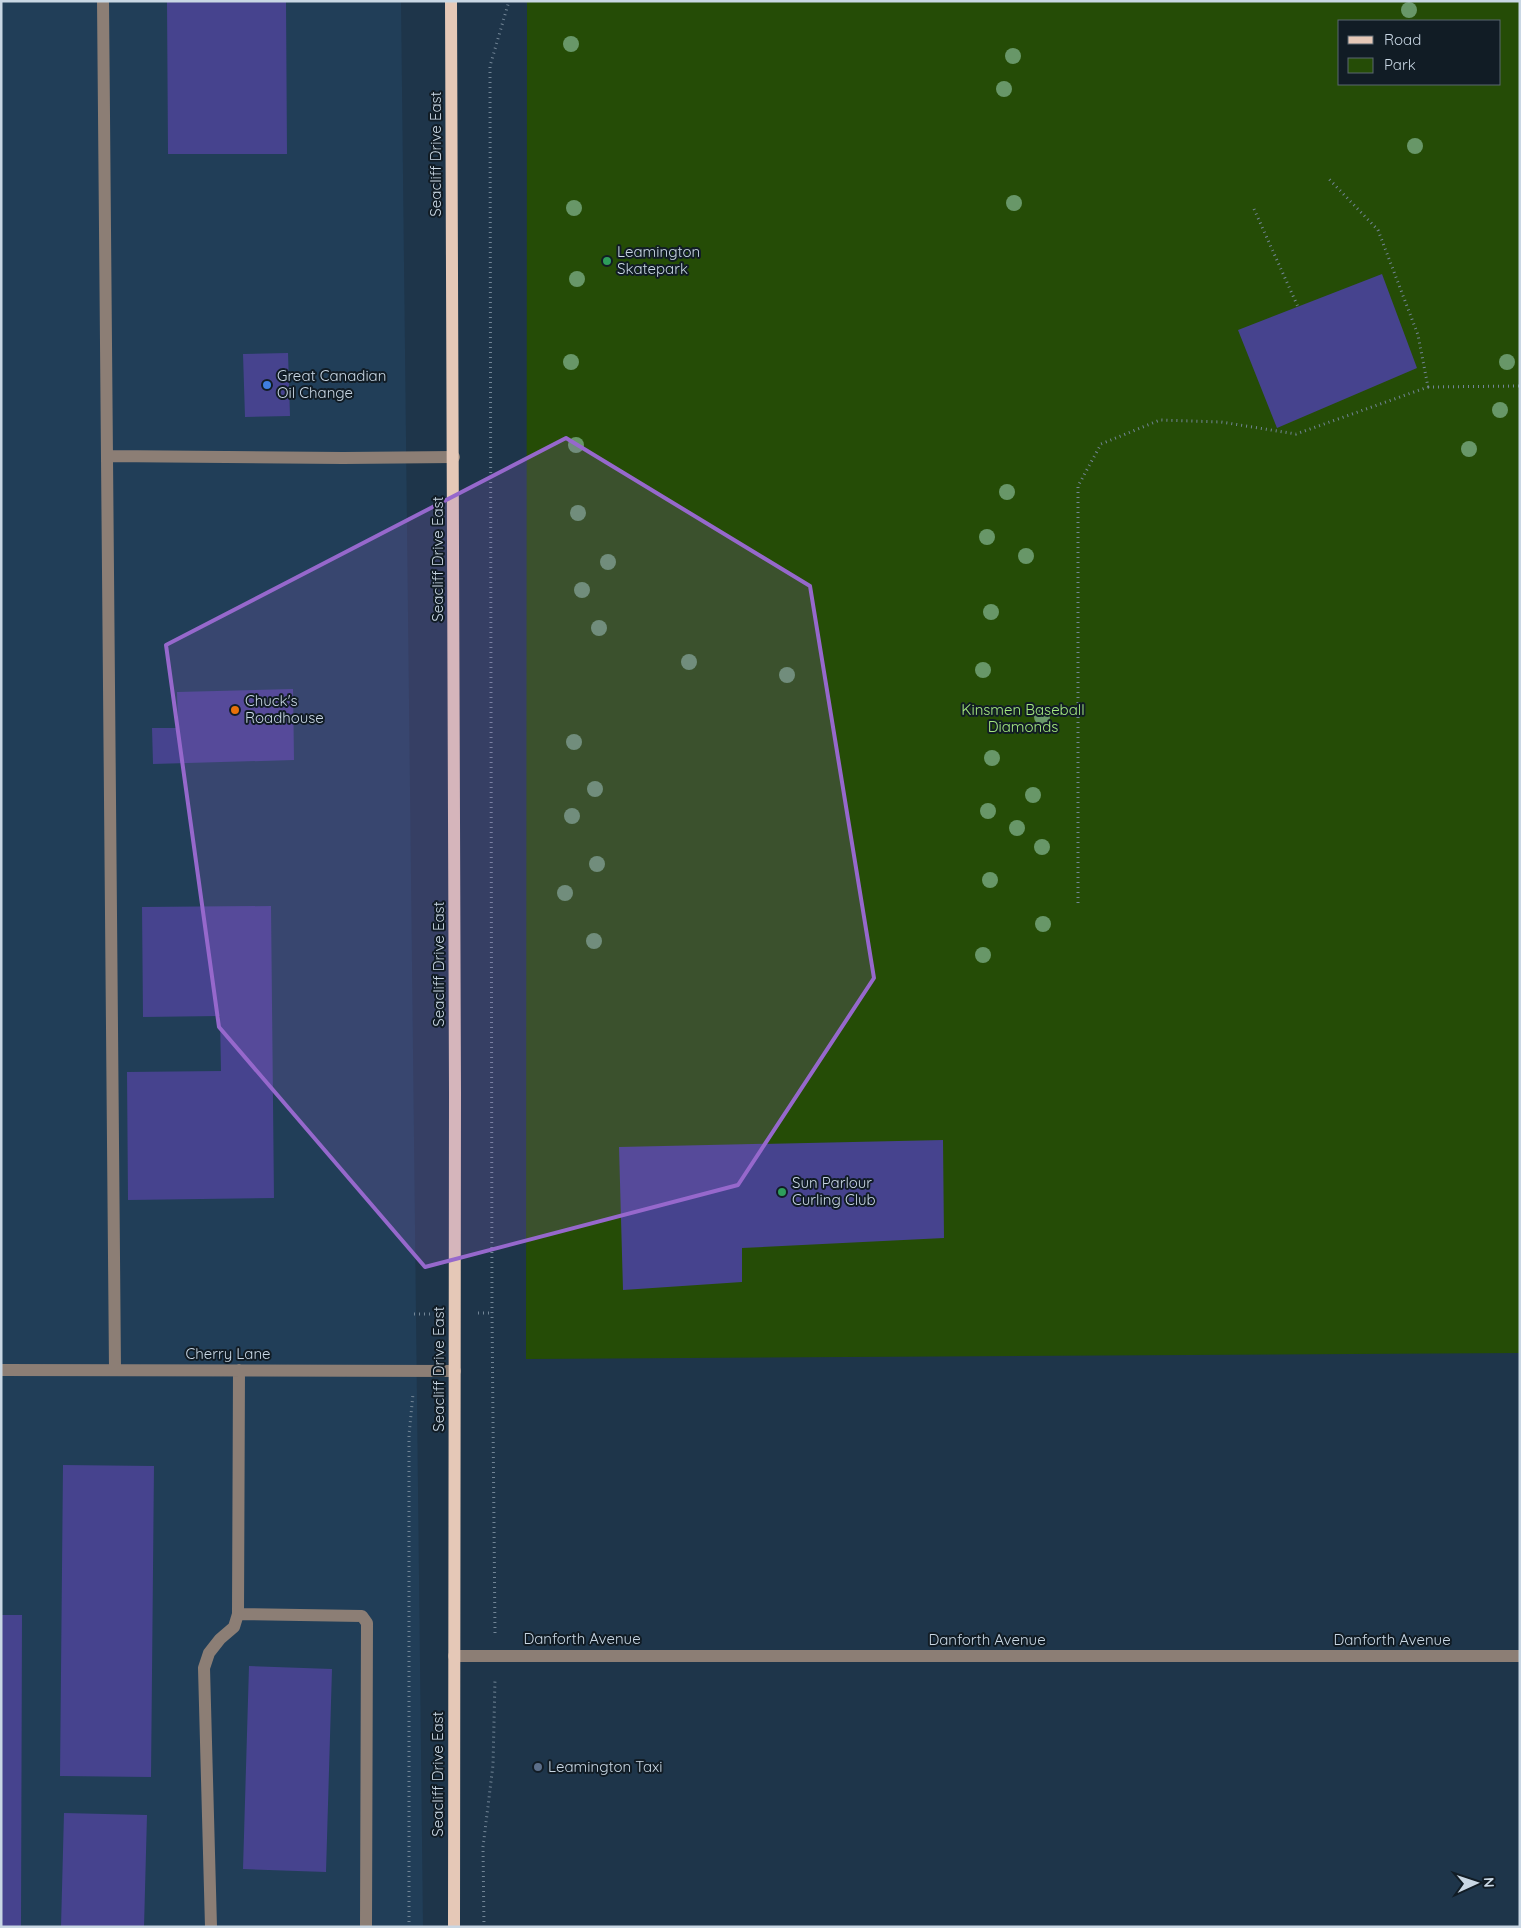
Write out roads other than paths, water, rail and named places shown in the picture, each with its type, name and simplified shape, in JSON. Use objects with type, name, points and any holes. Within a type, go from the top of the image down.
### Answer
[{"type":"main road","name":"Seacliff Drive East","points":[[452,1],[455,1371],[454,1927]]},
{"type":"street","points":[[103,1],[115,1370]]},
{"type":"street","points":[[107,456],[334,458],[454,456]]},
{"type":"street","name":"Cherry Lane","points":[[1,1370],[455,1371]]},
{"type":"street","points":[[211,1927],[204,1668],[209,1653],[220,1639],[234,1627],[238,1614],[239,1370]]},
{"type":"street","points":[[238,1614],[362,1616],[367,1624],[366,1927]]},
{"type":"street","name":"Danforth Avenue","points":[[454,1656],[1520,1656]]},
{"type":"place","name":"Leamington Skatepark","points":[[607,261]]},
{"type":"place","name":"Great Canadian Oil Change","points":[[267,385]]},
{"type":"place","name":"Chuck's Roadhouse","points":[[235,710]]},
{"type":"place","name":"Sun Parlour Curling Club","points":[[782,1192]]},
{"type":"place","name":"Leamington Taxi","points":[[538,1767]]},
{"type":"park label","name":"Kinsmen Baseball Diamonds","points":[[1023,718]]}]
